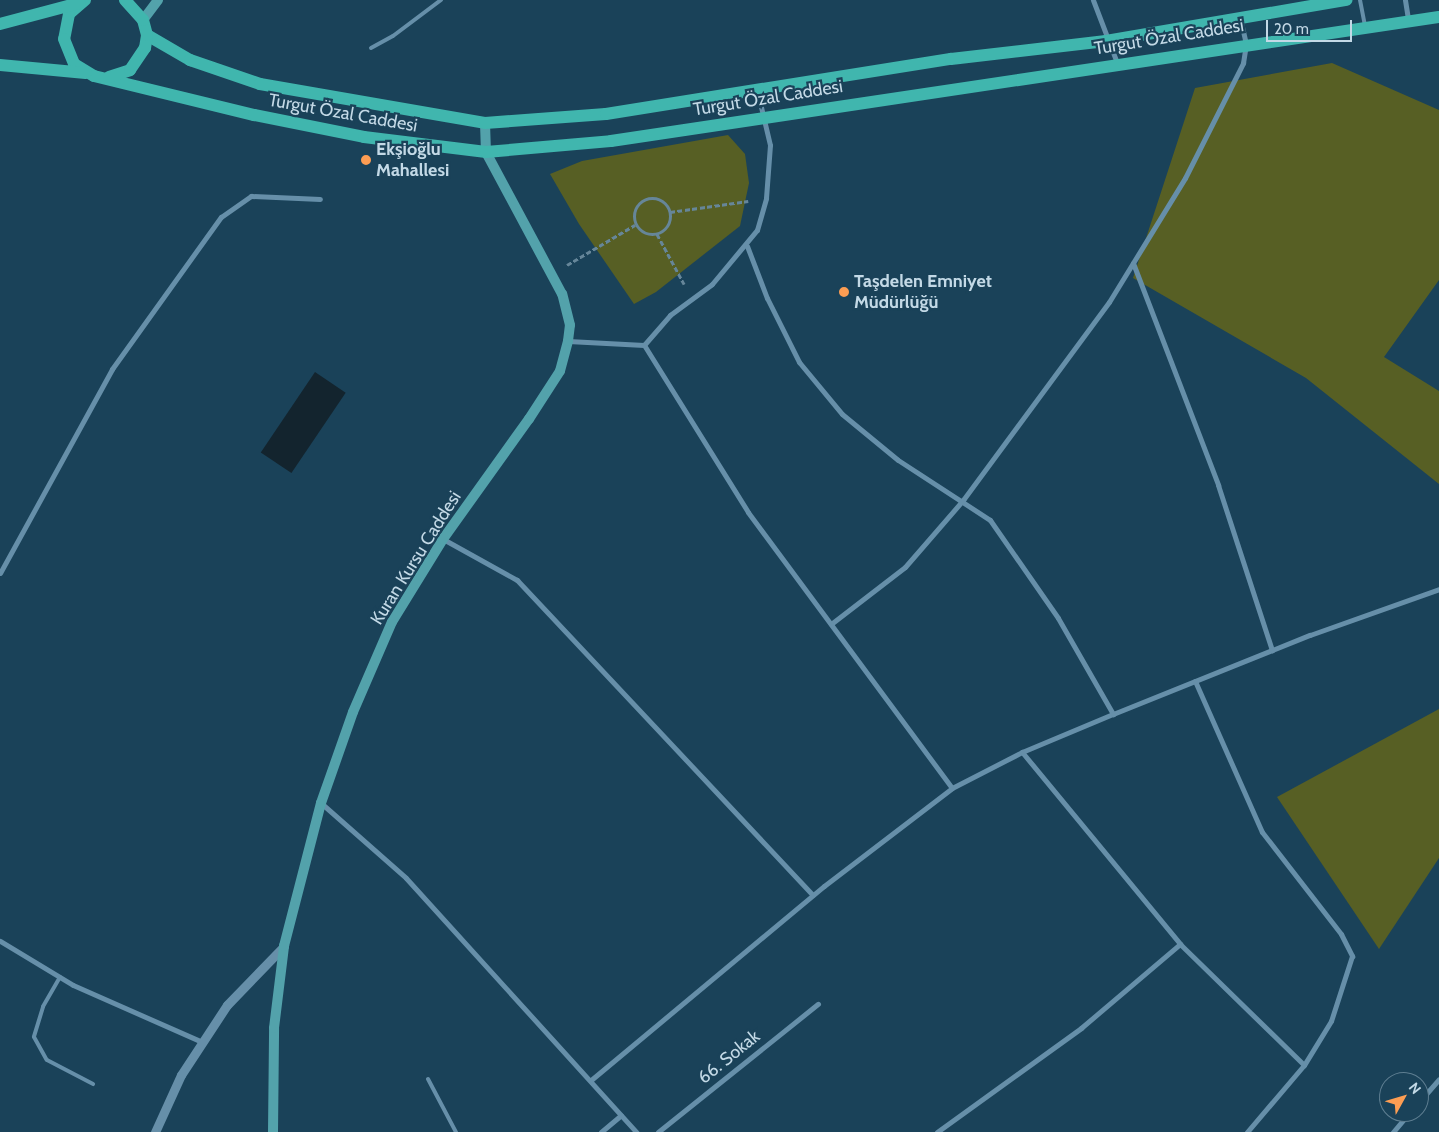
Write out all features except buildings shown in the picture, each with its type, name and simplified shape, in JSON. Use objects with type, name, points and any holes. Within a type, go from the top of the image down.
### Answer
[{"type":"main road","points":[[106,78],[130,70],[139,60],[147,35],[143,20],[125,0]]},
{"type":"main road","points":[[143,20],[158,0]]},
{"type":"main road","name":"Turgut Özal Caddesi","points":[[147,35],[190,60],[260,84],[485,123],[606,114],[952,59],[1106,41],[1347,0]]},
{"type":"main road","points":[[0,24],[82,2]]},
{"type":"main road","points":[[82,2],[70,14],[64,39],[74,64],[86,73]]},
{"type":"main road","name":"Turgut Özal Caddesi","points":[[0,65],[86,73],[254,115],[354,135],[486,152],[611,141],[762,116],[1408,19],[1439,17]]},
{"type":"main road","name":"Kuran Kursu Caddesi","points":[[273,1132],[274,1028],[284,946],[322,804],[353,712],[392,622],[443,539],[529,419],[560,371],[568,341],[570,325],[562,294],[486,152],[485,123]]},
{"type":"street","points":[[1093,0],[1106,41],[1116,63]]},
{"type":"street","points":[[1405,0],[1408,19]]},
{"type":"street","points":[[831,624],[905,567],[963,500],[1109,302],[1185,178],[1243,63],[1246,44],[1240,18]]},
{"type":"street","points":[[644,344],[670,315],[712,284],[747,246],[757,230],[766,198],[770,145],[757,90]]},
{"type":"street","points":[[0,572],[112,369],[221,217],[252,196],[320,199]]},
{"type":"street","points":[[747,246],[767,298],[800,362],[842,414],[898,460],[963,500],[990,520],[1058,618],[1113,714]]},
{"type":"street","points":[[1133,263],[1218,485],[1272,650]]},
{"type":"street","points":[[568,341],[644,344]]},
{"type":"street","points":[[644,344],[748,512],[952,788]]},
{"type":"street","points":[[443,539],[517,580],[813,896]]},
{"type":"street","points":[[591,1080],[813,896],[952,788],[1022,752],[1113,714],[1272,650],[1439,588]]},
{"type":"street","points":[[1195,681],[1262,832],[1341,934],[1352,956],[1331,1022],[1304,1065],[1247,1132]]},
{"type":"street","points":[[1022,752],[1180,944],[1304,1065]]},
{"type":"street","points":[[322,804],[406,878],[591,1080],[636,1132]]},
{"type":"street","points":[[0,941],[60,977],[202,1042]]},
{"type":"street","points":[[937,1132],[1081,1028],[1180,944]]},
{"type":"street","points":[[155,1132],[181,1075],[227,1005],[284,946]]},
{"type":"street","name":"66. Sokak","points":[[658,1132],[818,1004]]},
{"type":"street","points":[[1429,1090],[1439,1079]]},
{"type":"street","points":[[601,1132],[621,1115]]},
{"type":"street","points":[[1393,1132],[1402,1122]]},
{"type":"lane","points":[[371,48],[393,36],[440,0]]},
{"type":"lane","points":[[1360,0],[1365,26]]},
{"type":"lane","points":[[60,977],[43,1007],[34,1038],[47,1060],[93,1084]]},
{"type":"lane","points":[[428,1079],[456,1132]]},
{"type":"path","points":[[670,212],[766,198]]},
{"type":"path","points":[[646,199],[663,202],[670,212],[669,223],[657,234],[644,233],[635,225],[636,207],[646,199]]},
{"type":"path","points":[[552,275],[635,225]]},
{"type":"path","points":[[657,234],[692,300]]},
{"type":"green space","points":[[1332,63],[1439,110],[1439,280],[1384,357],[1439,391],[1439,484],[1306,378],[1133,278],[1195,88]]},
{"type":"green space","points":[[728,135],[745,154],[749,183],[740,226],[656,292],[634,304],[579,224],[550,174],[582,161]]},
{"type":"green space","points":[[1439,709],[1439,858],[1379,949],[1277,797]]},
{"type":"water","points":[[315,372],[346,393],[291,473],[261,452]]},
{"type":"place","name":"Ekşioğlu Mahallesi","points":[[366,160]]},
{"type":"place","name":"Taşdelen Emniyet Müdürlüğü","points":[[844,292]]}]
